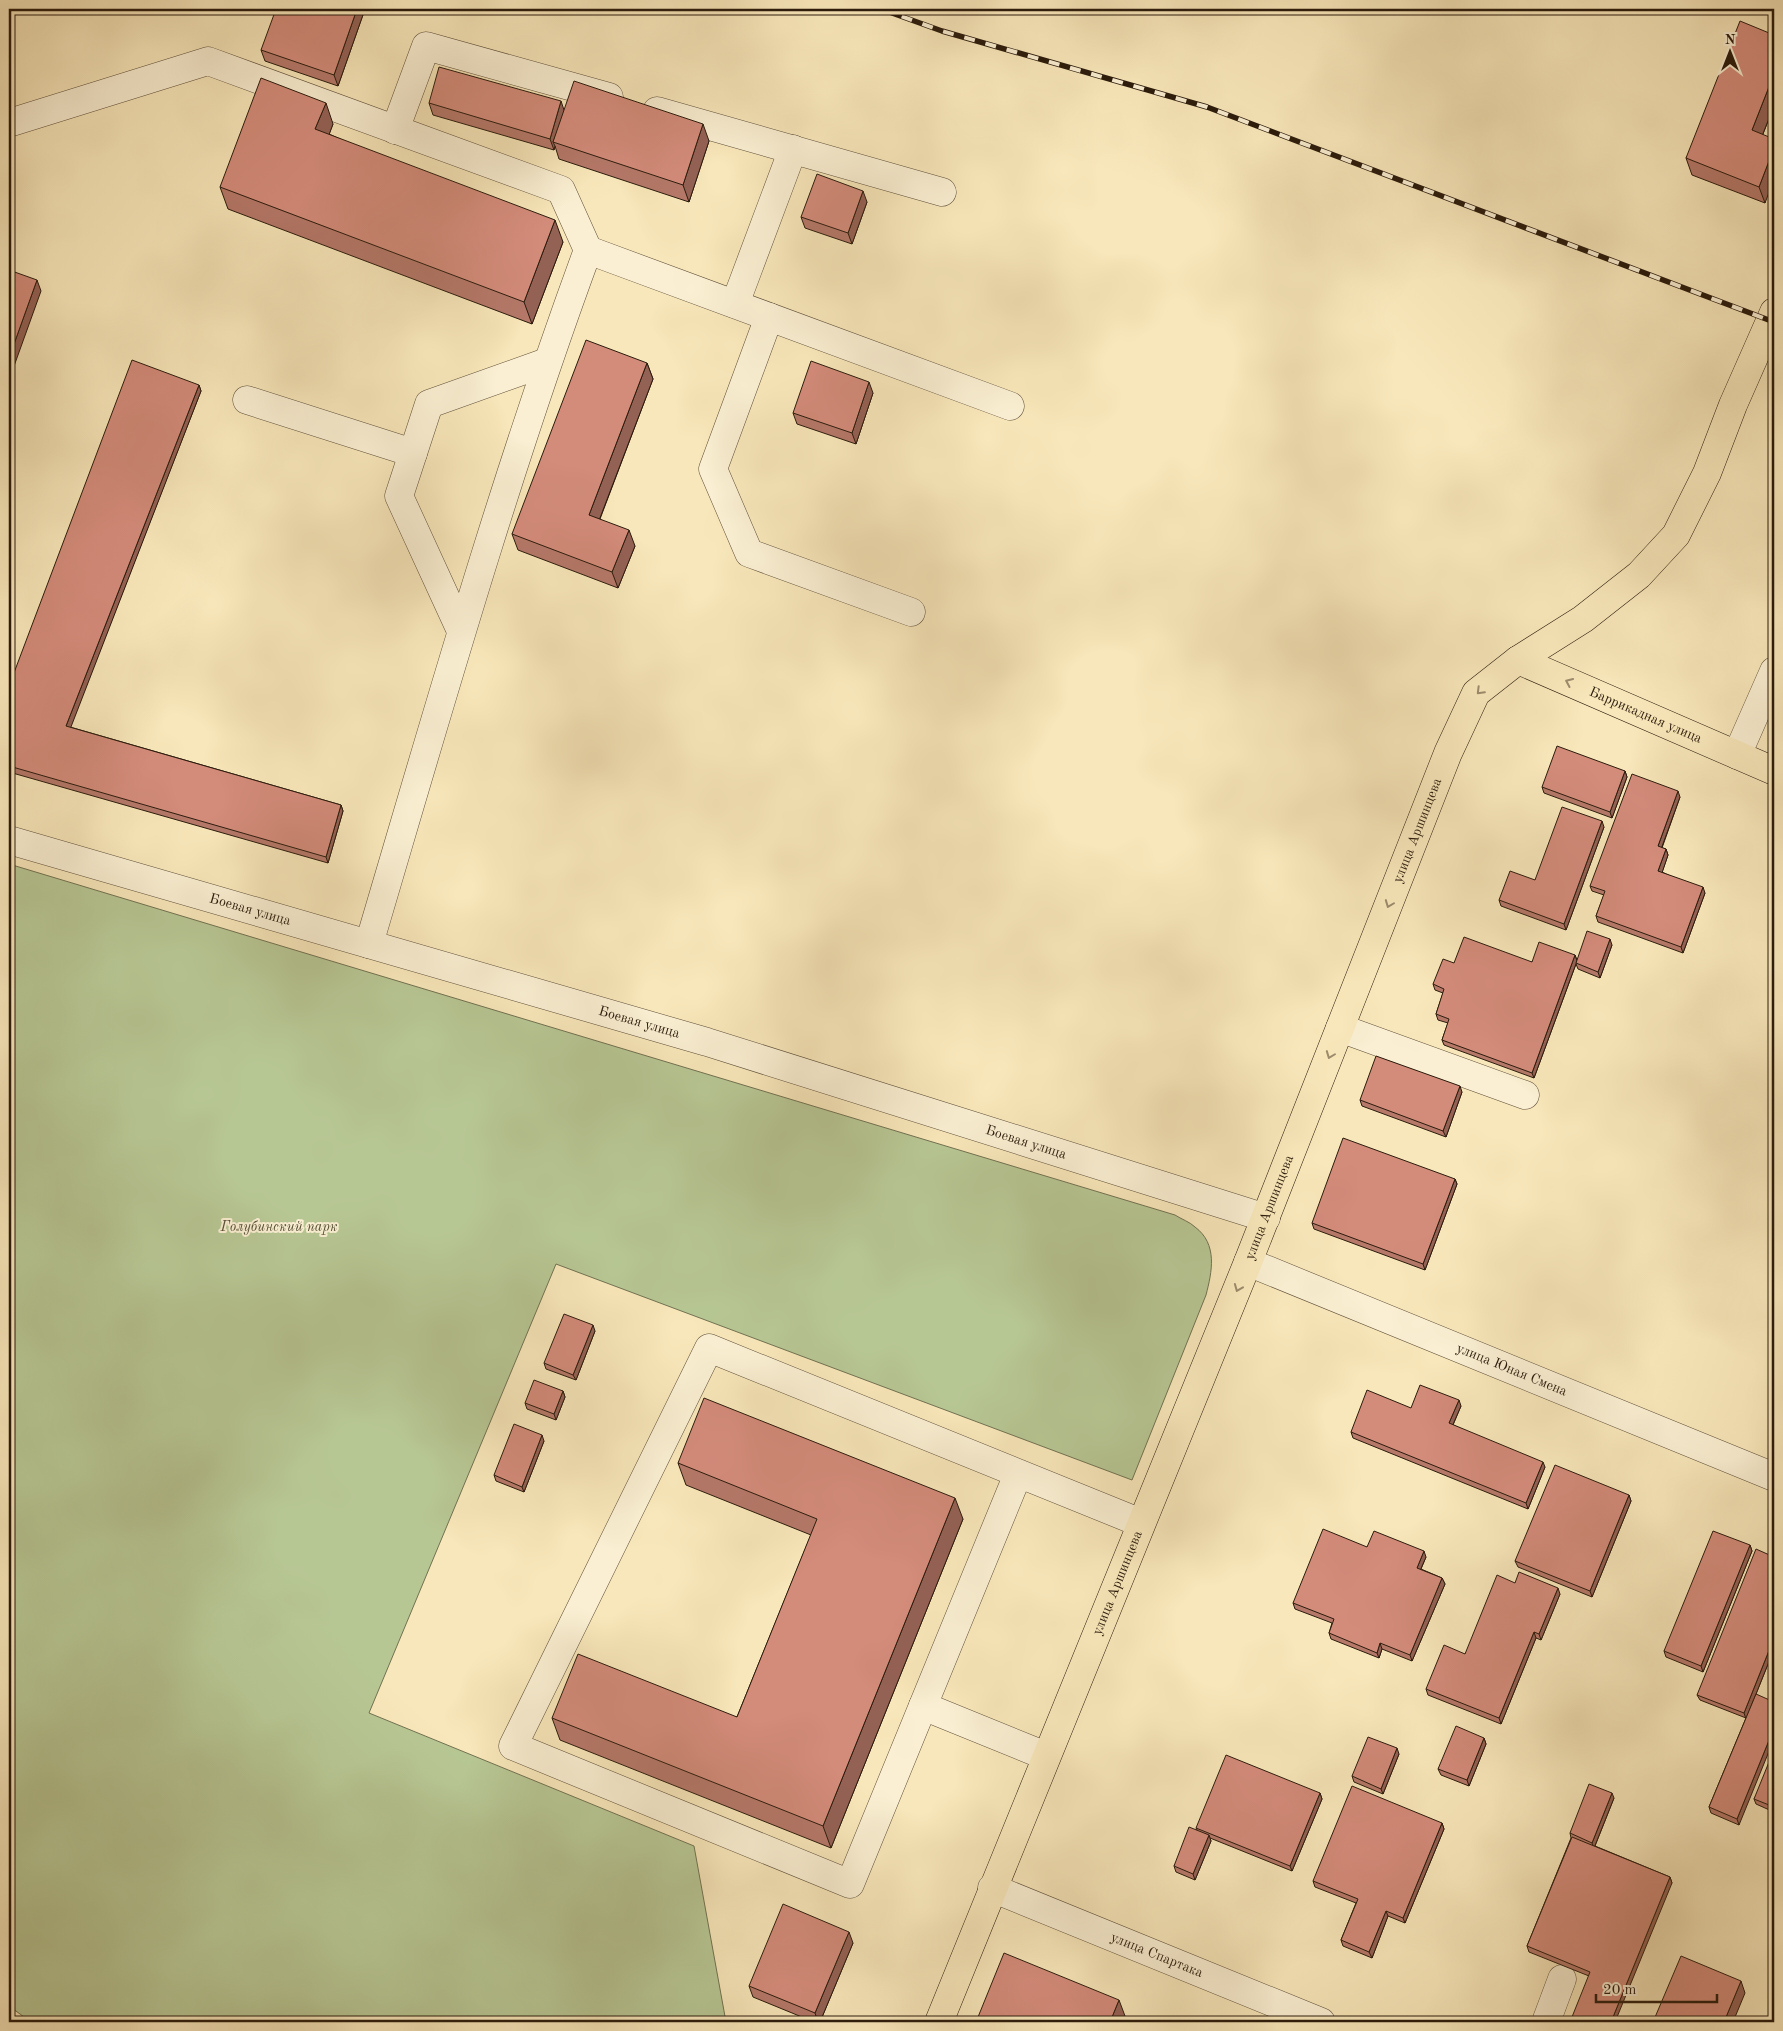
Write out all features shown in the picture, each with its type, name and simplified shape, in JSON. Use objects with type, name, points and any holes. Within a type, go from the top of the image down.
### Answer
[{"type":"main road","name":"улица Аршинцева","points":[[939,2022],[1266,1218],[1448,753],[1476,694],[1518,660],[1583,619],[1639,575],[1676,535],[1707,473],[1732,405],[1774,312]]},
{"type":"main road","name":"Баррикадная улица","points":[[1518,660],[1774,771]]},
{"type":"street","points":[[395,130],[426,46],[942,192]]},
{"type":"street","points":[[9,123],[208,61],[561,190],[588,250],[547,362],[461,631],[369,944]]},
{"type":"street","points":[[735,304],[792,149]]},
{"type":"street","points":[[588,250],[1010,406]]},
{"type":"street","points":[[769,317],[713,469],[749,553],[911,612]]},
{"type":"street","points":[[461,631],[399,496],[428,404],[547,362]]},
{"type":"street","points":[[247,400],[413,453]]},
{"type":"street","points":[[1738,755],[1774,671]]},
{"type":"street","name":"Боевая улица","points":[[9,840],[707,1042],[1266,1218]]},
{"type":"street","points":[[1340,1028],[1525,1095]]},
{"type":"street","name":"улица Юная Смена","points":[[1248,1262],[1774,1477]]},
{"type":"street","points":[[1018,1474],[850,1884],[513,1746],[709,1348],[1141,1523]]},
{"type":"street","points":[[923,1706],[1046,1756]]},
{"type":"street","name":"улица Спартака","points":[[992,1888],[1321,2022]]},
{"type":"street","points":[[1546,2022],[1562,1979]]},
{"type":"green space","name":"Голубинский парк","points":[[9,864],[1175,1215],[1193,1225],[1207,1242],[1210,1250],[1211,1268],[1206,1295],[1132,1480],[556,1264],[369,1713],[694,1846],[726,2022],[31,2022],[9,2006]]},
{"type":"building","points":[[276,9],[299,11],[299,9],[357,9],[334,75],[261,50]]},
{"type":"building","points":[[1740,21],[1774,35],[1774,74],[1752,130],[1774,139],[1774,148],[1759,187],[1686,158]]},
{"type":"building","points":[[439,67],[561,101],[550,139],[429,103]]},
{"type":"building","points":[[261,78],[326,103],[315,129],[555,220],[524,302],[220,187]]},
{"type":"building","points":[[574,81],[703,124],[683,185],[553,142]]},
{"type":"building","points":[[817,174],[863,191],[848,233],[801,217]]},
{"type":"building","points":[[9,270],[37,280],[9,358]]},
{"type":"building","points":[[586,340],[647,363],[589,515],[629,530],[612,572],[512,534]]},
{"type":"building","points":[[132,360],[199,385],[66,726],[341,805],[326,857],[9,766],[9,686]]},
{"type":"building","points":[[811,361],[869,382],[852,433],[793,413]]},
{"type":"building","points":[[1557,746],[1625,771],[1610,812],[1542,787]]},
{"type":"building","points":[[1632,774],[1678,791],[1658,846],[1666,849],[1658,871],[1703,887],[1681,947],[1596,916],[1605,891],[1590,886]]},
{"type":"building","points":[[1562,807],[1602,821],[1564,924],[1499,900],[1510,871],[1535,880]]},
{"type":"building","points":[[1587,931],[1610,939],[1598,972],[1576,963]]},
{"type":"building","points":[[1464,937],[1532,962],[1539,942],[1575,955],[1532,1073],[1442,1040],[1449,1019],[1436,1014],[1444,989],[1433,984],[1443,959],[1454,963]]},
{"type":"building","points":[[1376,1056],[1460,1086],[1443,1131],[1360,1100]]},
{"type":"building","points":[[1343,1138],[1455,1179],[1423,1264],[1312,1223]]},
{"type":"building","points":[[564,1314],[593,1325],[573,1375],[544,1363]]},
{"type":"building","points":[[534,1380],[563,1391],[554,1414],[525,1403]]},
{"type":"building","points":[[1420,1385],[1459,1400],[1449,1423],[1543,1462],[1526,1503],[1351,1432],[1367,1390],[1411,1408]]},
{"type":"building","points":[[704,1398],[955,1498],[823,1826],[552,1718],[578,1654],[737,1717],[817,1519],[678,1463]]},
{"type":"building","points":[[514,1424],[542,1435],[522,1487],[494,1475]]},
{"type":"building","points":[[1555,1465],[1629,1495],[1590,1591],[1515,1561]]},
{"type":"building","points":[[1323,1529],[1367,1547],[1374,1531],[1424,1551],[1417,1568],[1442,1578],[1410,1655],[1380,1643],[1377,1653],[1329,1633],[1334,1619],[1293,1603]]},
{"type":"building","points":[[1713,1531],[1750,1545],[1701,1666],[1664,1651]]},
{"type":"building","points":[[1756,1549],[1774,1557],[1774,1638],[1744,1713],[1697,1695]]},
{"type":"building","points":[[1519,1572],[1558,1588],[1539,1634],[1534,1632],[1499,1718],[1426,1689],[1444,1645],[1465,1654],[1497,1575],[1515,1583]]},
{"type":"building","points":[[1756,1694],[1774,1702],[1774,1728],[1737,1819],[1709,1807]]},
{"type":"building","points":[[1456,1726],[1484,1738],[1467,1780],[1438,1769]]},
{"type":"building","points":[[1368,1737],[1397,1748],[1381,1789],[1352,1776]]},
{"type":"building","points":[[1226,1755],[1320,1793],[1290,1866],[1196,1828]]},
{"type":"building","points":[[1769,1762],[1774,1763],[1774,1807],[1754,1799]]},
{"type":"building","points":[[1589,1784],[1612,1793],[1592,1843],[1570,1833]]},
{"type":"building","points":[[1352,1786],[1442,1823],[1403,1918],[1386,1911],[1369,1952],[1341,1940],[1358,1899],[1313,1881]]},
{"type":"building","points":[[1189,1827],[1209,1835],[1193,1874],[1174,1866]]},
{"type":"building","points":[[1572,1837],[1670,1877],[1611,2022],[1570,2022],[1590,1972],[1527,1946]]},
{"type":"building","points":[[783,1904],[849,1932],[815,2013],[749,1986]]},
{"type":"building","points":[[1004,1953],[1119,2000],[1110,2022],[976,2022]]},
{"type":"building","points":[[1681,1956],[1741,1981],[1724,2022],[1653,2022]]},
{"type":"railway","points":[[881,9],[942,31],[1207,107],[1774,322]]}]
